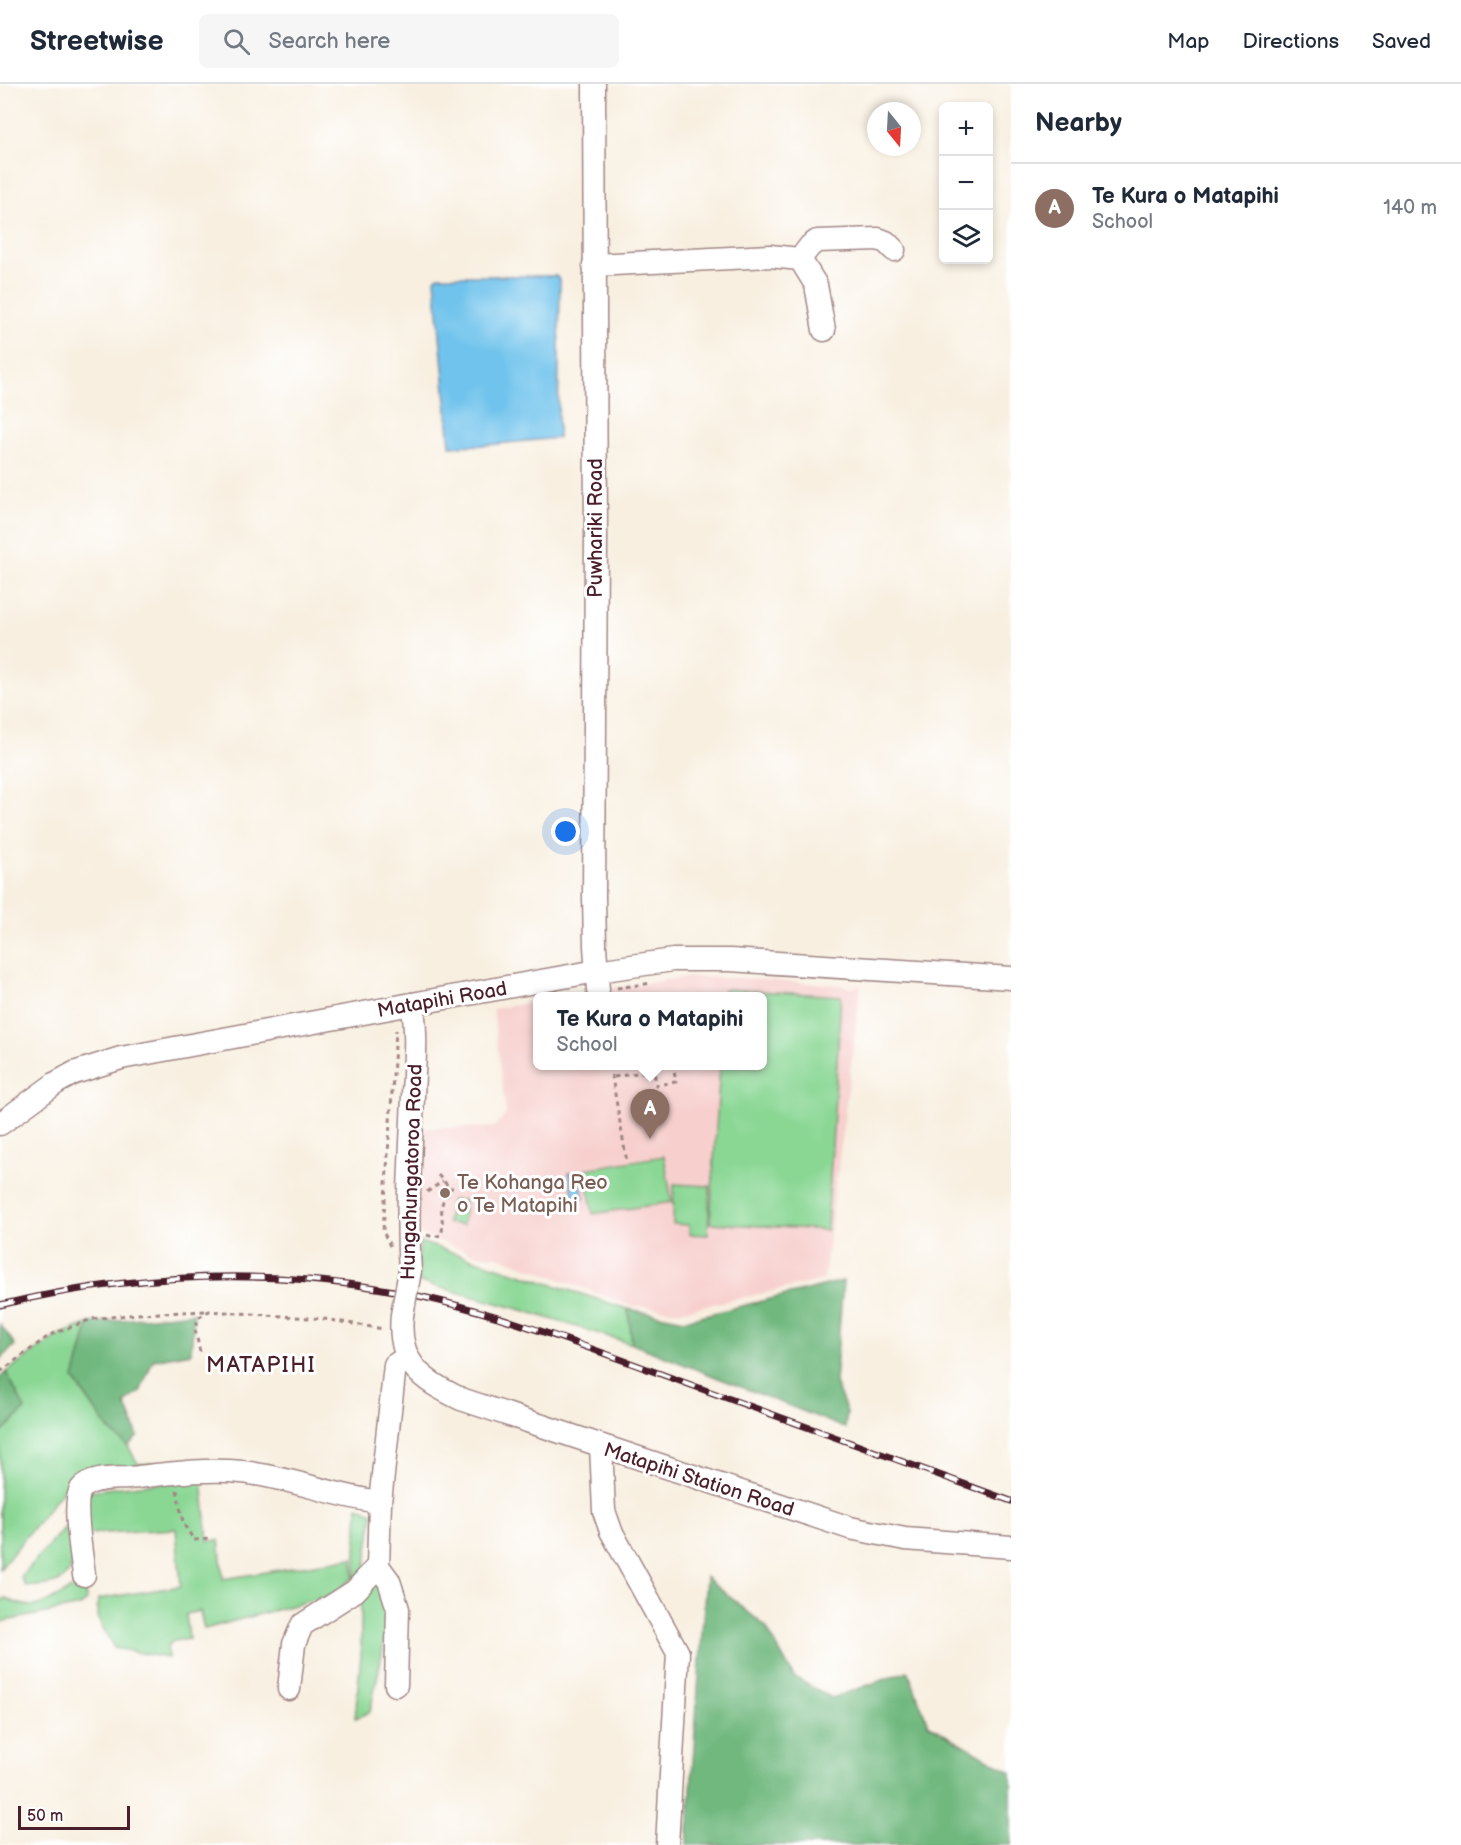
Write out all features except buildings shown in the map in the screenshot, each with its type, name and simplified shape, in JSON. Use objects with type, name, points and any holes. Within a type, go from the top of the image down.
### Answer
[{"type":"street","name":"Puwhariki Road","points":[[594,84],[596,538],[594,897],[598,981]]},
{"type":"street","points":[[800,259],[817,241],[878,239],[886,242],[894,250]]},
{"type":"street","points":[[594,265],[770,256],[800,259]]},
{"type":"street","points":[[800,259],[816,285],[824,330]]},
{"type":"street","name":"Matapihi Road","points":[[0,1124],[56,1083],[96,1065],[142,1054],[412,1004],[598,981],[673,960],[705,968],[1011,978]]},
{"type":"street","name":"Hungahungatoroa Road","points":[[407,1357],[401,1325],[410,1271],[408,1191],[415,1054],[415,1023],[412,1004]]},
{"type":"street","points":[[396,1685],[398,1609],[389,1581],[378,1566],[380,1502],[394,1365],[407,1357]]},
{"type":"street","name":"Matapihi Station Road","points":[[407,1357],[423,1376],[461,1399],[850,1528],[905,1539],[1011,1548]]},
{"type":"street","points":[[601,1446],[604,1511],[611,1532],[678,1653],[667,1845]]},
{"type":"street","points":[[84,1575],[77,1501],[82,1489],[94,1481],[174,1473],[243,1472],[285,1480],[355,1499],[380,1502]]},
{"type":"street","points":[[289,1689],[294,1644],[302,1625],[355,1591],[378,1566]]},
{"type":"path","points":[[598,981],[653,983]]},
{"type":"path","points":[[393,1251],[383,1231],[394,1036],[397,1028]]},
{"type":"path","points":[[612,1070],[627,1162]]},
{"type":"path","points":[[614,1077],[654,1070],[656,1085],[676,1082],[674,1070]]},
{"type":"path","points":[[438,1175],[450,1188],[453,1188]]},
{"type":"path","points":[[423,1196],[443,1181]]},
{"type":"path","points":[[422,1229],[434,1237],[441,1235],[443,1230],[442,1201],[447,1195],[453,1194]]},
{"type":"path","points":[[0,1372],[50,1335],[92,1319],[138,1314],[209,1311],[401,1325]]},
{"type":"path","points":[[200,1352],[195,1329],[198,1318],[209,1311]]},
{"type":"path","points":[[174,1473],[183,1523],[194,1540],[211,1539]]},
{"type":"shaded area","points":[[686,977],[735,978],[840,985],[852,988],[861,985],[824,1280],[681,1311],[628,1305],[498,1256],[478,1255],[418,1233],[412,1128],[494,1127],[506,1114],[493,1009],[533,1002],[533,1070],[767,1070],[767,992],[589,992]]},
{"type":"green space","points":[[724,989],[841,996],[827,1230],[710,1223],[720,1070],[767,1070],[767,992],[724,992]]},
{"type":"green space","points":[[664,1156],[672,1202],[593,1214],[585,1169]]},
{"type":"green space","points":[[674,1184],[710,1186],[708,1235],[689,1234],[689,1225],[673,1224]]},
{"type":"green space","points":[[451,1200],[465,1200],[463,1225],[447,1223]]},
{"type":"green space","points":[[420,1242],[628,1309],[632,1344],[522,1310],[416,1281]]},
{"type":"green space","points":[[843,1281],[835,1382],[847,1412],[845,1428],[632,1344],[628,1309],[685,1320]]},
{"type":"green space","points":[[194,1313],[191,1353],[153,1360],[140,1392],[125,1403],[138,1436],[128,1446],[110,1431],[74,1379],[89,1323]]},
{"type":"green space","points":[[89,1323],[74,1379],[110,1431],[128,1446],[138,1464],[159,1463],[161,1470],[77,1477],[69,1483],[0,1569],[0,1435],[25,1409],[6,1372],[59,1335]]},
{"type":"green space","points":[[0,1324],[15,1345],[0,1360]]},
{"type":"green space","points":[[6,1372],[25,1409],[0,1435],[0,1378]]},
{"type":"green space","points":[[202,1478],[208,1541],[219,1540],[223,1579],[353,1558],[353,1578],[332,1595],[204,1629],[200,1611],[186,1614],[189,1639],[173,1641],[167,1647],[168,1658],[114,1648],[97,1617],[98,1599],[181,1586],[176,1529],[87,1534],[87,1491]]},
{"type":"green space","points":[[358,1506],[373,1513],[365,1573],[355,1578]]},
{"type":"green space","points":[[74,1518],[75,1546],[69,1572],[55,1583],[26,1587],[21,1577]]},
{"type":"green space","points":[[706,1577],[766,1627],[794,1677],[832,1698],[908,1671],[928,1724],[1011,1772],[1011,1845],[687,1845]]},
{"type":"green space","points":[[377,1580],[390,1603],[382,1654],[370,1712],[355,1718],[361,1655],[361,1596]]},
{"type":"green space","points":[[71,1589],[85,1593],[87,1601],[80,1606],[0,1622],[0,1602],[6,1598],[25,1605],[40,1605]]},
{"type":"water","points":[[438,276],[556,276],[560,280],[558,438],[450,446],[435,279]]},
{"type":"water","points":[[579,1172],[584,1199],[574,1201],[569,1173]]},
{"type":"railway","points":[[0,1305],[88,1288],[177,1278],[266,1277],[311,1280],[396,1291],[476,1311],[554,1335],[1011,1501]]},
{"type":"place","name":"Te Kura o Matapihi","points":[[650,1139]]},
{"type":"place","name":"Te Kohanga Reo o Te Matapihi","points":[[445,1193]]},
{"type":"district","name":"MATAPIHI","points":[[261,1364]]}]
